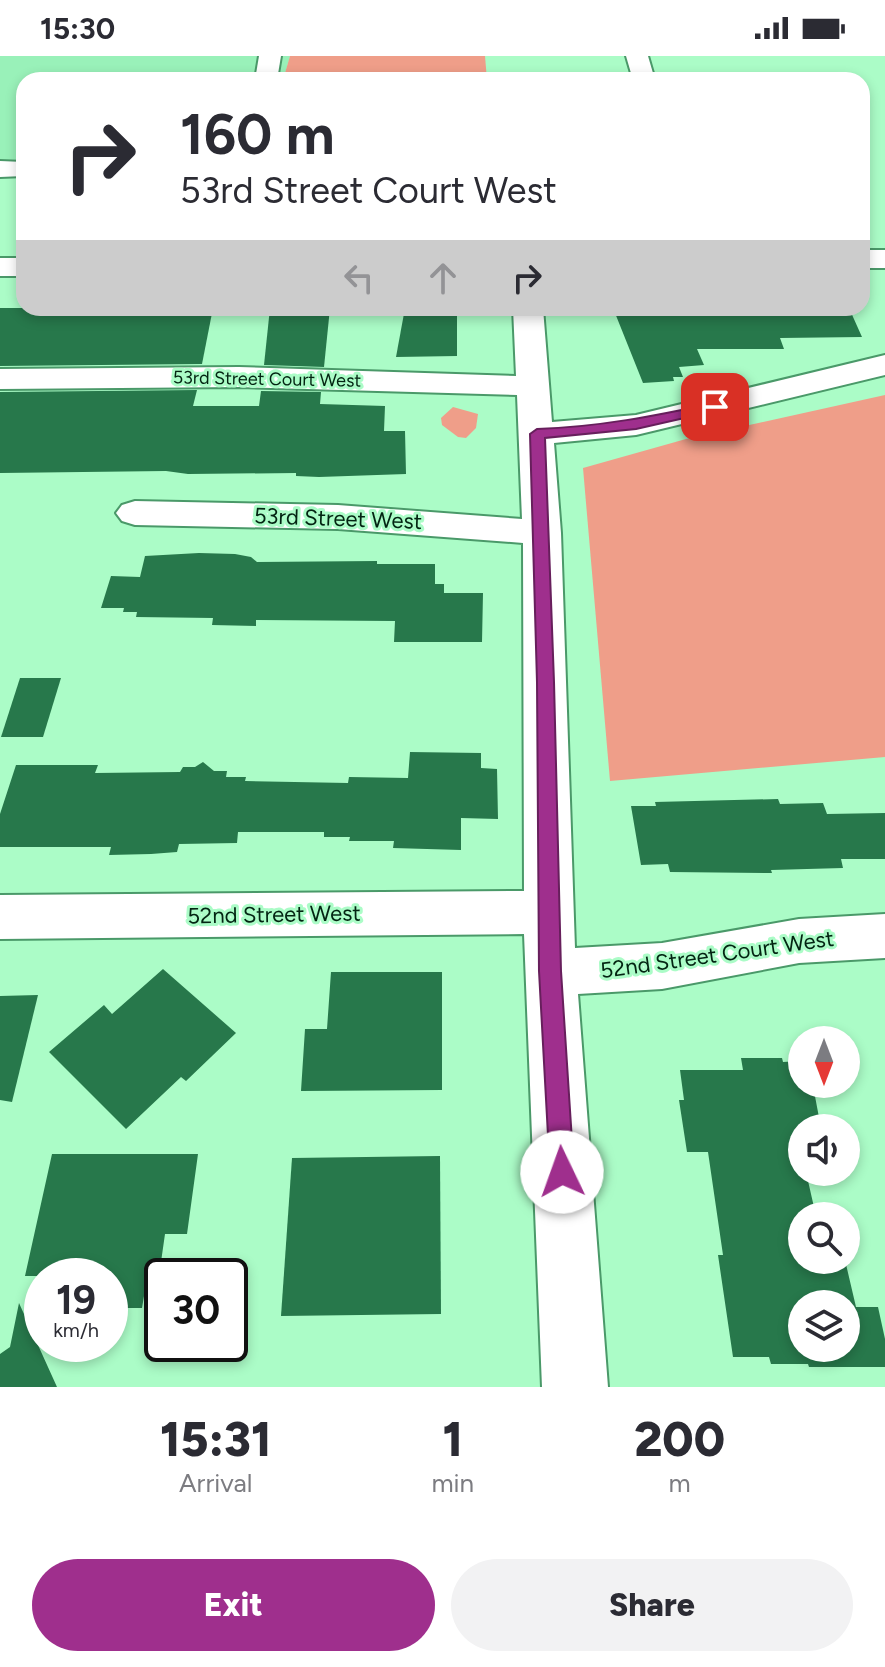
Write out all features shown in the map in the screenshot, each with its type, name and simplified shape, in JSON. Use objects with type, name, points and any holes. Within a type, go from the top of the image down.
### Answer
[{"type":"street","points":[[529,316],[542,533],[550,971],[575,1387]]},
{"type":"street","points":[[537,434],[636,425],[885,365]]},
{"type":"street","name":"53rd Street Court West","points":[[0,379],[199,377],[534,386]]},
{"type":"street","name":"53rd Street West","points":[[135,513],[328,516],[454,523],[542,533]]},
{"type":"street","name":"52nd Street West","points":[[0,917],[548,912]]},
{"type":"street","name":"52nd Street Court West","points":[[550,971],[662,966],[799,941],[885,936]]},
{"type":"shaded area","points":[[0,56],[290,56],[285,72],[16,72],[16,175],[0,176]]},
{"type":"shaded area","points":[[290,56],[485,56],[486,72],[285,72]]},
{"type":"shaded area","points":[[885,395],[885,757],[610,781],[583,468],[686,439]]},
{"type":"shaded area","points":[[453,407],[478,414],[476,428],[466,438],[458,437],[442,425],[441,418]]},
{"type":"building","points":[[0,308],[16,308],[16,316],[211,316],[202,364],[0,366]]},
{"type":"building","points":[[269,316],[329,316],[324,367],[264,365]]},
{"type":"building","points":[[404,316],[457,316],[457,356],[396,357]]},
{"type":"building","points":[[616,316],[853,316],[862,337],[780,338],[784,349],[697,349],[704,365],[679,367],[683,377],[673,377],[674,381],[643,383]]},
{"type":"building","points":[[197,390],[193,406],[259,406],[261,391],[321,392],[320,404],[385,406],[384,431],[405,431],[406,474],[319,477],[296,476],[296,473],[188,474],[166,471],[0,473],[0,392]]},
{"type":"building","points":[[235,554],[251,557],[257,562],[435,564],[435,584],[444,584],[444,593],[483,593],[482,642],[394,642],[395,621],[256,620],[256,626],[212,625],[213,618],[136,617],[137,612],[123,612],[124,608],[101,608],[111,576],[140,577],[145,556]]},
{"type":"building","points":[[20,678],[61,678],[43,737],[1,737]]},
{"type":"building","points":[[410,752],[481,753],[481,768],[497,769],[498,819],[461,818],[461,850],[393,848],[394,841],[349,841],[350,837],[324,837],[324,832],[238,832],[237,843],[179,844],[177,852],[151,854],[109,855],[111,847],[0,847],[0,814],[16,765],[98,765],[95,773],[180,772],[183,767],[195,767],[203,762],[214,771],[227,771],[226,777],[246,777],[245,781],[348,783],[349,777],[408,778]]},
{"type":"building","points":[[778,799],[780,804],[823,803],[827,814],[885,813],[885,859],[841,859],[843,868],[771,870],[772,873],[670,872],[668,864],[641,865],[631,806],[656,806],[655,802]]},
{"type":"building","points":[[163,969],[236,1033],[186,1081],[181,1077],[126,1129],[49,1052],[104,1005],[112,1014]]},
{"type":"building","points":[[331,972],[442,972],[442,1090],[301,1091],[305,1029],[327,1029]]},
{"type":"building","points":[[38,995],[12,1102],[0,1100],[0,996]]},
{"type":"building","points":[[741,1058],[782,1058],[783,1062],[788,1062],[788,1098],[815,1098],[818,1114],[788,1114],[788,1186],[809,1186],[813,1202],[788,1202],[788,1274],[848,1274],[852,1290],[788,1290],[788,1362],[860,1362],[860,1307],[878,1307],[885,1339],[885,1367],[809,1367],[808,1364],[771,1364],[769,1357],[733,1357],[718,1255],[723,1255],[708,1152],[687,1152],[679,1100],[684,1100],[680,1070],[743,1070]]},
{"type":"building","points":[[52,1154],[198,1154],[187,1234],[165,1234],[162,1258],[144,1258],[142,1308],[128,1308],[128,1258],[29,1258]]},
{"type":"building","points":[[440,1156],[441,1314],[281,1316],[292,1158]]},
{"type":"building","points":[[19,1303],[24,1314],[24,1362],[46,1362],[57,1387],[0,1387],[0,1354],[10,1347]]},
{"type":"route","points":[[562,1172],[548,912],[546,682],[537,434],[636,425],[715,407]]}]
